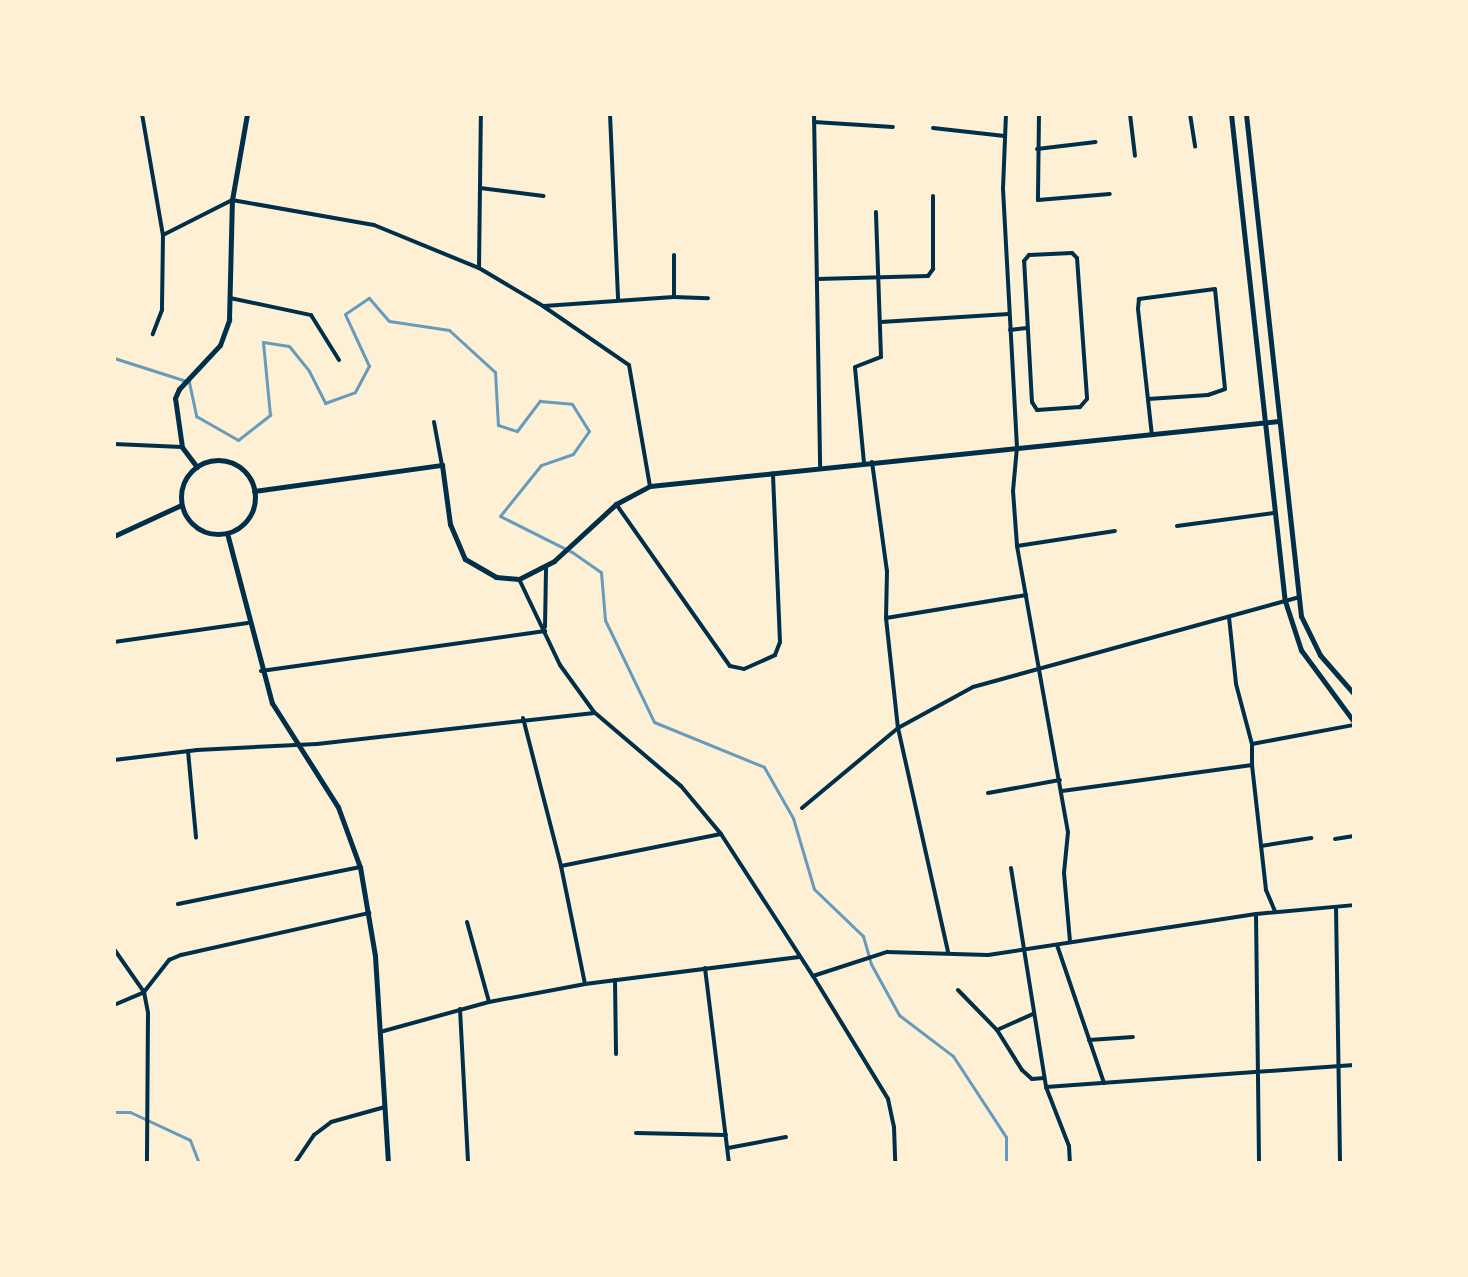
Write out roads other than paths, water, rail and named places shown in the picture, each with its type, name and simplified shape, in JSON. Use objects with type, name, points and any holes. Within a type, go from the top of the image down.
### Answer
[{"type":"street","points":[[142,114],[163,235],[162,310],[153,334]]},
{"type":"street","points":[[197,467],[182,447],[175,410],[179,389],[225,336],[230,298],[232,200],[247,114]]},
{"type":"street","points":[[479,268],[481,114]]},
{"type":"street","points":[[610,114],[618,300]]},
{"type":"street","points":[[814,114],[820,466]]},
{"type":"street","points":[[1006,114],[1003,189],[1017,447],[1013,491],[1017,546],[1068,832],[1064,873],[1070,942]]},
{"type":"street","points":[[1040,114],[1037,149],[1038,200],[1110,194]]},
{"type":"street","points":[[1130,114],[1135,156]]},
{"type":"street","points":[[1190,114],[1195,147]]},
{"type":"street","points":[[1231,114],[1285,601],[1301,650],[1354,724],[1252,744]]},
{"type":"street","points":[[1246,114],[1301,616],[1320,655],[1354,694]]},
{"type":"street","points":[[814,122],[893,127]]},
{"type":"street","points":[[933,128],[1005,136]]},
{"type":"street","points":[[1037,149],[1096,142]]},
{"type":"street","points":[[480,188],[544,196]]},
{"type":"street","points":[[816,279],[879,279],[932,273],[933,196]]},
{"type":"street","points":[[163,235],[232,200],[374,225],[479,268],[543,306],[629,365],[650,486]]},
{"type":"street","points":[[864,463],[855,367],[881,357],[876,212]]},
{"type":"street","points":[[674,255],[674,297]]},
{"type":"street","points":[[1076,255],[1084,404],[1037,410],[1033,406],[1027,328],[1026,257],[1076,255]]},
{"type":"street","points":[[1148,399],[1208,395],[1225,389],[1215,289],[1139,299],[1148,399],[1152,435]]},
{"type":"street","points":[[543,306],[674,297],[708,298]]},
{"type":"street","points":[[230,298],[311,315],[339,360]]},
{"type":"street","points":[[881,322],[1009,314]]},
{"type":"street","points":[[1010,330],[1027,328]]},
{"type":"street","points":[[434,423],[450,524],[465,559],[496,577],[519,579],[546,567],[616,504],[650,486],[820,466],[1279,421]]},
{"type":"street","points":[[114,444],[182,447]]},
{"type":"street","points":[[217,461],[237,466],[245,473],[254,491],[251,513],[227,533],[204,531],[194,525],[182,506],[183,484],[197,467],[217,461]]},
{"type":"street","points":[[872,462],[887,571],[886,618],[898,728],[948,952]]},
{"type":"street","points":[[254,491],[442,465]]},
{"type":"street","points":[[616,504],[730,666],[744,669],[775,655],[780,642],[773,473]]},
{"type":"street","points":[[114,536],[182,506]]},
{"type":"street","points":[[1177,526],[1274,513]]},
{"type":"street","points":[[1017,546],[1115,531]]},
{"type":"street","points":[[227,533],[248,623],[272,703],[338,807],[360,867],[370,913],[388,1163]]},
{"type":"street","points":[[545,631],[546,567]]},
{"type":"street","points":[[519,579],[560,665],[594,712],[681,786],[721,834],[799,957],[813,975],[888,1099],[894,1126],[895,1163]]},
{"type":"street","points":[[886,618],[1026,595]]},
{"type":"street","points":[[802,808],[898,728],[973,687],[1038,667],[1299,597]]},
{"type":"street","points":[[1228,617],[1242,718],[1252,744],[1252,765],[1267,900],[1276,912]]},
{"type":"street","points":[[114,642],[248,623]]},
{"type":"street","points":[[261,671],[545,631]]},
{"type":"street","points":[[114,760],[188,751],[297,744],[594,712]]},
{"type":"street","points":[[523,718],[561,866],[585,984]]},
{"type":"street","points":[[188,751],[196,838]]},
{"type":"street","points":[[1062,791],[1252,765]]},
{"type":"street","points":[[988,793],[1060,780]]},
{"type":"street","points":[[561,866],[721,834]]},
{"type":"street","points":[[1335,839],[1354,836]]},
{"type":"street","points":[[1261,846],[1311,837]]},
{"type":"street","points":[[178,904],[360,867]]},
{"type":"street","points":[[1011,868],[1022,951],[1044,1078],[1069,1146],[1070,1163]]},
{"type":"street","points":[[813,975],[887,952],[948,952],[988,955],[1256,914],[1354,905]]},
{"type":"street","points":[[1336,907],[1340,1163]]},
{"type":"street","points":[[114,1005],[144,992],[169,960],[181,955],[370,913]]},
{"type":"street","points":[[1256,914],[1259,1163]]},
{"type":"street","points":[[467,922],[489,1002]]},
{"type":"street","points":[[1057,945],[1104,1083]]},
{"type":"street","points":[[114,950],[144,992],[148,1013],[147,1163]]},
{"type":"street","points":[[380,1032],[489,1002],[585,984],[799,957]]},
{"type":"street","points":[[705,968],[729,1163]]},
{"type":"street","points":[[615,980],[616,1054]]},
{"type":"street","points":[[958,990],[997,1030],[1022,1070],[1032,1079],[1044,1078]]},
{"type":"street","points":[[460,1010],[468,1163]]},
{"type":"street","points":[[997,1030],[1033,1014]]},
{"type":"street","points":[[1089,1040],[1133,1037]]},
{"type":"street","points":[[1046,1087],[1354,1065]]},
{"type":"street","points":[[295,1163],[314,1135],[331,1122],[385,1107]]},
{"type":"street","points":[[636,1133],[726,1135]]},
{"type":"street","points":[[728,1148],[786,1137]]},
{"type":"waterway","points":[[114,358],[189,382],[196,416],[238,440],[270,415],[263,342],[289,346],[309,371],[325,403],[355,392],[369,366],[345,314],[369,298],[389,321],[449,330],[495,372],[498,425],[517,431],[540,401],[572,404],[589,431],[573,454],[541,465],[500,516],[572,552],[601,572],[605,620],[654,722],[764,767],[793,818],[814,889],[863,936],[871,964],[899,1015],[953,1056],[1006,1137],[1006,1163]]},
{"type":"waterway","points":[[114,1112],[130,1112],[190,1140],[199,1163]]}]
